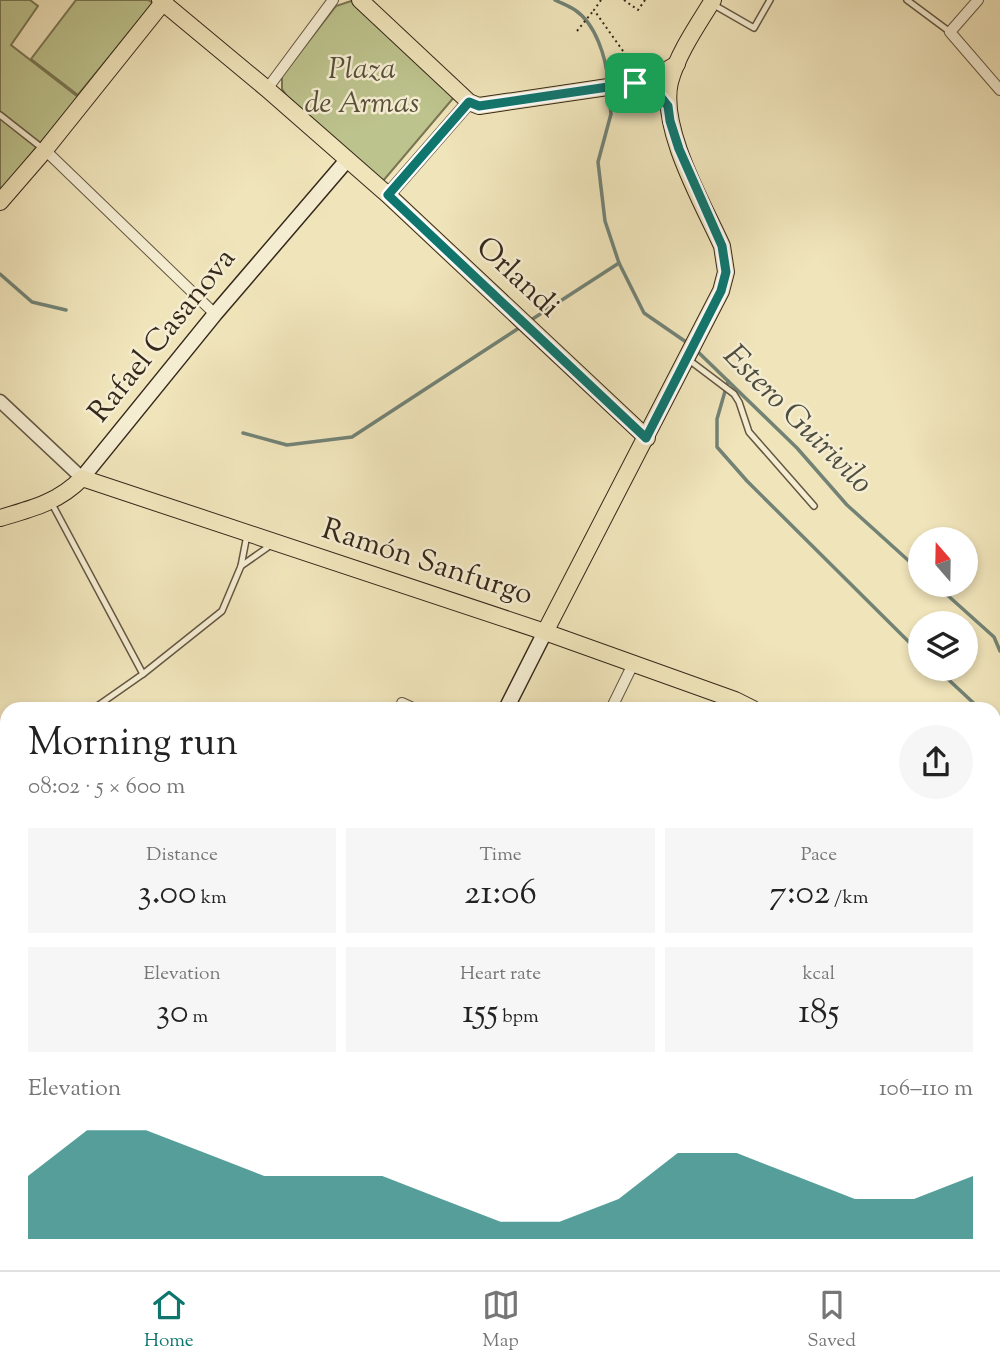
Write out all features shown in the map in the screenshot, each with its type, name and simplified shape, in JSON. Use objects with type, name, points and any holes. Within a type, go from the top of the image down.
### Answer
[{"type":"main road","points":[[360,0],[469,102],[479,106],[639,82],[677,64]]},
{"type":"main road","name":"Orlandi","points":[[163,1],[388,195],[646,438]]},
{"type":"main road","points":[[0,202],[45,150],[163,1]]},
{"type":"main road","points":[[510,702],[690,356],[725,282],[725,254],[679,149],[668,106],[670,85],[677,64],[712,1]]},
{"type":"main road","points":[[639,82],[652,86],[668,106]]},
{"type":"main road","name":"Rafael Casanova","points":[[0,518],[51,502],[82,478],[215,314],[347,160]]},
{"type":"main road","name":"Ramón Sanfurgo","points":[[82,478],[634,662],[739,702]]},
{"type":"street","points":[[267,89],[333,0]]},
{"type":"street","points":[[978,0],[950,32],[1000,90]]},
{"type":"street","points":[[388,195],[469,102]]},
{"type":"street","points":[[45,150],[215,314]]},
{"type":"street","points":[[0,401],[82,478]]},
{"type":"street","points":[[614,702],[634,662]]},
{"type":"lane","points":[[712,1],[754,28],[770,0]]},
{"type":"lane","points":[[907,0],[950,32]]},
{"type":"lane","points":[[0,116],[45,150]]},
{"type":"lane","points":[[690,356],[734,394],[749,432],[814,506]]},
{"type":"lane","points":[[51,502],[144,674]]},
{"type":"lane","points":[[103,702],[144,674],[222,611],[241,566],[247,534]]},
{"type":"lane","points":[[241,566],[274,543]]},
{"type":"path","points":[[577,31],[601,0]]},
{"type":"path","points":[[624,0],[638,10],[645,0]]},
{"type":"path","points":[[594,10],[612,33],[639,82]]},
{"type":"green space","points":[[0,0],[30,0],[38,6],[11,45],[78,97],[0,192]]},
{"type":"green space","points":[[76,0],[148,0],[153,3],[78,95],[31,59]]},
{"type":"green space","name":"Plaza de Armas","points":[[351,1],[455,96],[383,181],[282,89],[282,76],[336,6]]},
{"type":"waterway","name":"Estero Guirivilo","points":[[555,0],[575,10],[589,24],[602,52],[608,81]]},
{"type":"waterway","name":"Estero Guirivilo","points":[[609,92],[611,114],[598,162],[605,221],[619,263],[644,313],[689,344]]},
{"type":"waterway","points":[[531,320],[619,263]]},
{"type":"waterway","points":[[0,274],[32,302],[66,310]]},
{"type":"waterway","points":[[243,433],[287,445],[352,437],[519,328]]},
{"type":"waterway","name":"Estero Guirivilo","points":[[695,349],[797,448],[847,505],[908,560]]},
{"type":"waterway","points":[[728,381],[717,419],[717,447],[747,481],[908,641]]},
{"type":"waterway","name":"Estero Guirivilo","points":[[949,597],[994,637],[1000,651]]},
{"type":"waterway","points":[[950,681],[972,702]]},
{"type":"route","points":[[635,83],[652,86],[668,106],[679,149],[722,246],[726,262],[725,282],[721,291],[646,438],[388,195],[469,102],[479,106],[635,83]]}]
